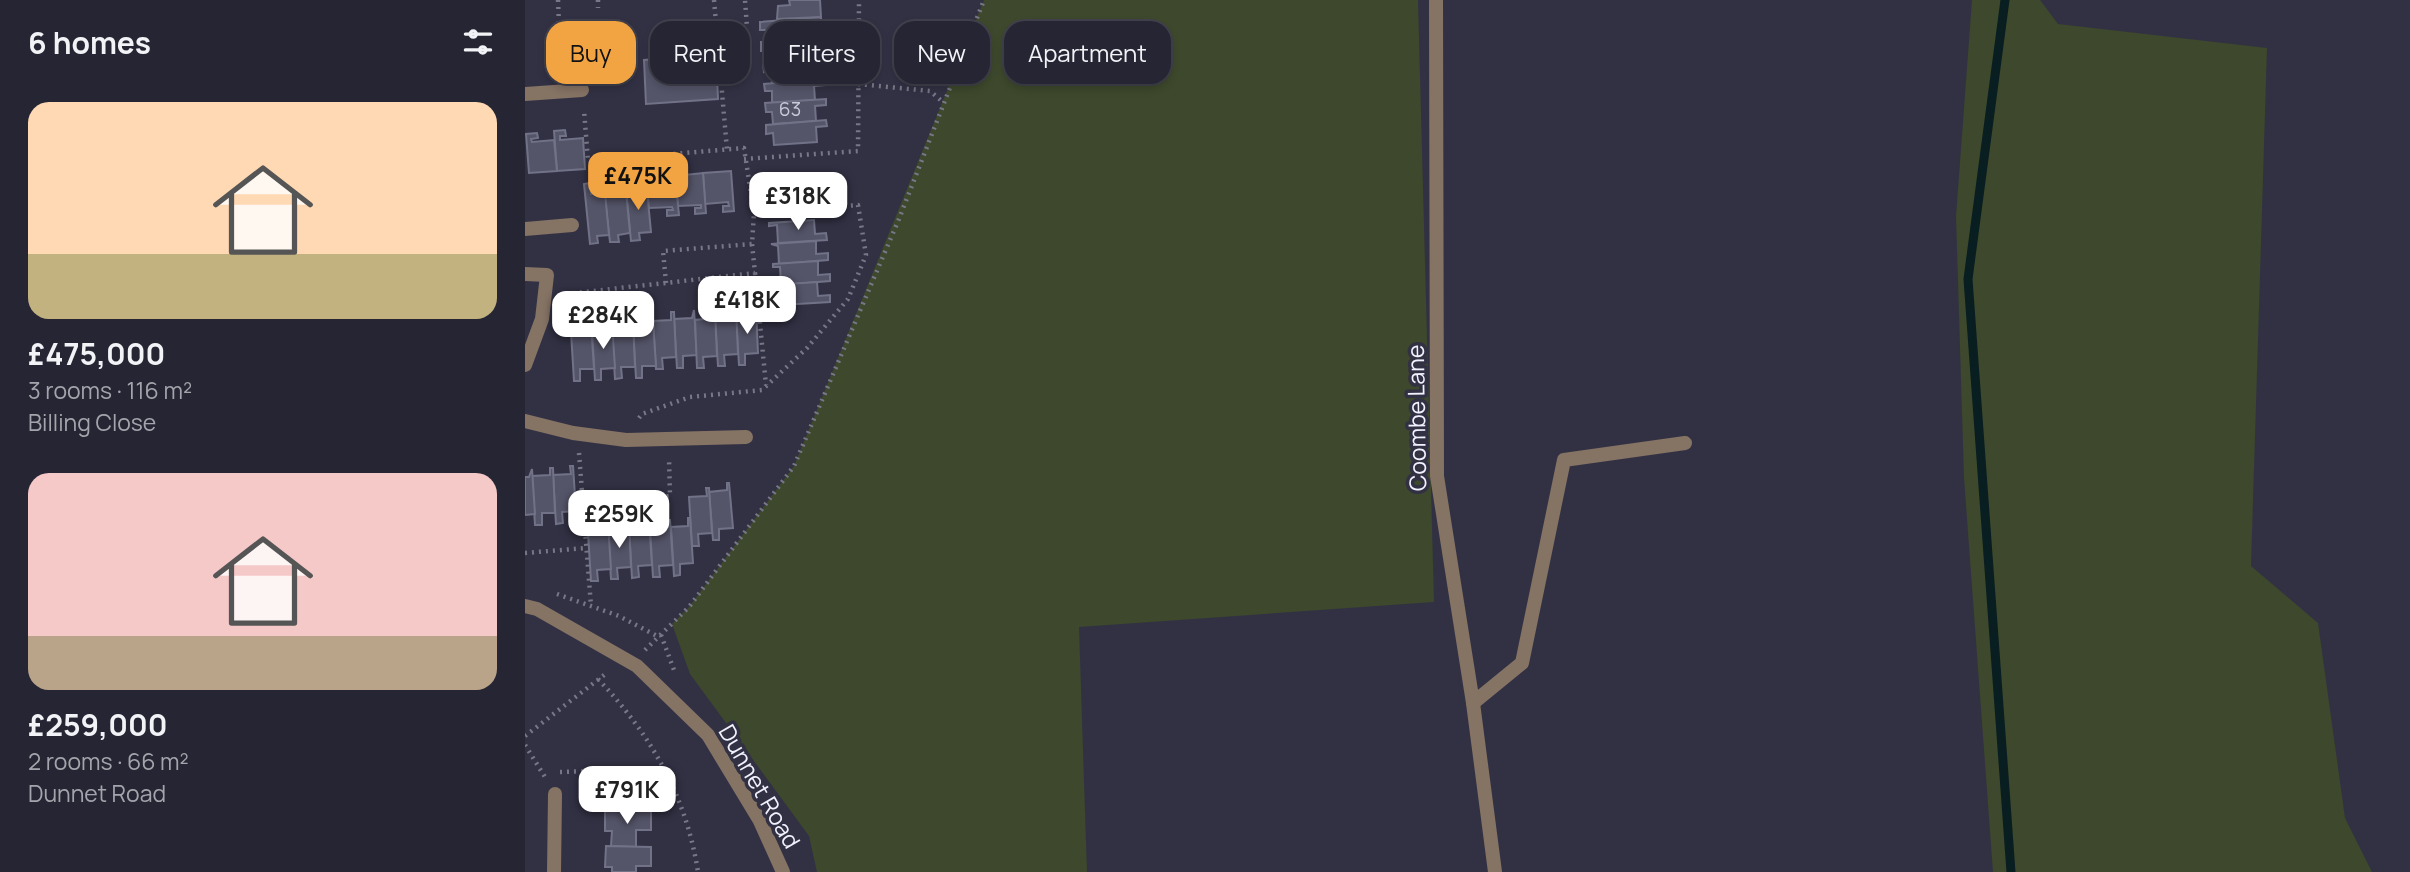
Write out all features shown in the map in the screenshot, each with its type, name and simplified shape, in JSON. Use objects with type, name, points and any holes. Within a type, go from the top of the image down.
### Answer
[{"type":"street","name":"Coombe Lane","points":[[1436,0],[1437,476],[1473,703],[1495,872]]},
{"type":"street","points":[[525,94],[582,90]]},
{"type":"street","points":[[525,229],[572,225]]},
{"type":"street","points":[[525,274],[547,275],[542,319],[525,365]]},
{"type":"street","points":[[525,421],[577,433],[627,440],[746,437]]},
{"type":"street","points":[[1473,703],[1522,663],[1564,460],[1685,443]]},
{"type":"street","name":"Dunnet Road","points":[[525,606],[537,609],[637,666],[708,735],[759,821],[783,872]]},
{"type":"street","points":[[554,872],[555,794]]},
{"type":"path","points":[[558,0],[562,92]]},
{"type":"path","points":[[598,0],[598,8]]},
{"type":"path","points":[[714,0],[715,21]]},
{"type":"path","points":[[745,0],[747,21]]},
{"type":"path","points":[[859,0],[859,21]]},
{"type":"path","points":[[637,666],[642,652],[689,607],[794,466],[899,219],[984,0]]},
{"type":"path","points":[[721,84],[727,150]]},
{"type":"path","points":[[744,159],[857,151],[858,84],[930,91],[944,103]]},
{"type":"path","points":[[582,90],[588,161],[744,148],[754,213],[752,244],[766,386]]},
{"type":"path","points":[[627,440],[642,414],[690,397],[762,390],[807,348],[848,299],[866,255],[865,234],[858,205],[754,213]]},
{"type":"path","points":[[666,283],[663,251],[752,244]]},
{"type":"path","points":[[544,296],[755,273]]},
{"type":"path","points":[[577,433],[591,606]]},
{"type":"path","points":[[583,504],[670,496],[669,439]]},
{"type":"path","points":[[525,553],[586,548]]},
{"type":"path","points":[[551,592],[591,606],[659,637]]},
{"type":"path","points":[[526,734],[598,679],[625,707],[666,769],[695,852],[698,872]]},
{"type":"path","points":[[525,745],[542,772],[666,769]]},
{"type":"green space","points":[[984,0],[1418,0],[1434,602],[1079,627],[1087,872],[817,872],[809,836],[690,674],[672,624],[689,607],[794,466],[950,84],[990,84],[990,21],[975,21]]},
{"type":"green space","points":[[1972,0],[2040,0],[2058,24],[2267,48],[2251,566],[2318,623],[2345,818],[2372,872],[1993,872],[1964,478],[1956,216]]},
{"type":"building","points":[[789,0],[820,0],[821,17],[777,19],[778,6],[790,5]]},
{"type":"building","points":[[821,17],[821,21],[772,21]]},
{"type":"building","points":[[760,22],[764,22],[764,30],[760,30]]},
{"type":"building","points":[[644,60],[650,60],[650,84],[717,84],[718,99],[646,104]]},
{"type":"building","points":[[764,84],[825,84],[814,86],[815,100],[772,103],[772,91],[765,91]]},
{"type":"building","points":[[826,99],[826,105],[815,106],[816,121],[773,124],[772,112],[766,112],[765,103]]},
{"type":"building","points":[[826,120],[827,126],[816,127],[817,142],[774,145],[773,133],[766,134],[766,125]]},
{"type":"building","points":[[565,130],[566,136],[560,136],[560,140],[583,138],[585,169],[557,171],[554,131]]},
{"type":"building","points":[[537,133],[538,138],[531,139],[532,142],[554,140],[557,171],[529,173],[526,134]]},
{"type":"building","points":[[731,171],[734,211],[723,212],[723,206],[729,206],[728,202],[705,204],[703,173]]},
{"type":"building","points":[[703,173],[706,213],[695,214],[695,208],[701,208],[701,205],[678,206],[675,176]]},
{"type":"building","points":[[675,176],[679,215],[667,216],[667,210],[673,210],[672,207],[649,208],[646,178]]},
{"type":"building","points":[[625,180],[631,180],[632,191],[647,190],[651,232],[639,233],[640,240],[631,241]]},
{"type":"building","points":[[610,181],[611,193],[626,191],[630,233],[618,235],[619,242],[610,242],[603,182]]},
{"type":"building","points":[[590,183],[591,194],[605,193],[609,235],[597,236],[598,243],[590,244],[584,184]]},
{"type":"building","points":[[814,220],[815,234],[826,233],[827,240],[778,243],[777,225],[769,226],[769,223]]},
{"type":"building","points":[[816,241],[816,254],[828,253],[828,260],[779,264],[778,246],[771,244]]},
{"type":"building","points":[[818,261],[818,275],[830,274],[830,281],[781,285],[780,267],[773,267],[773,264]]},
{"type":"building","points":[[817,282],[818,296],[830,295],[830,302],[781,305],[780,287],[772,285]]},
{"type":"building","points":[[753,308],[756,308],[758,353],[745,354],[745,365],[739,365],[736,316],[754,315]]},
{"type":"building","points":[[733,309],[736,309],[738,354],[724,355],[725,366],[718,366],[715,318],[733,317]]},
{"type":"building","points":[[694,310],[697,355],[683,356],[683,368],[677,368],[674,319],[692,318]]},
{"type":"building","points":[[712,311],[715,311],[717,356],[703,357],[704,368],[697,368],[695,320],[713,318]]},
{"type":"building","points":[[671,312],[674,312],[676,357],[662,358],[663,369],[656,369],[653,321],[671,320]]},
{"type":"building","points":[[651,321],[656,366],[642,366],[642,378],[636,378],[633,329],[651,328]]},
{"type":"building","points":[[630,322],[633,322],[635,367],[621,367],[622,378],[615,379],[612,330],[630,329]]},
{"type":"building","points":[[609,323],[612,323],[615,368],[601,369],[601,380],[595,380],[592,332],[610,330]]},
{"type":"building","points":[[588,324],[591,324],[594,369],[580,369],[580,381],[574,381],[571,332],[589,331]]},
{"type":"building","points":[[570,466],[573,466],[576,511],[562,512],[563,523],[556,524],[553,475],[571,474]]},
{"type":"building","points":[[550,468],[553,468],[555,513],[542,513],[542,525],[535,525],[532,476],[550,475]]},
{"type":"building","points":[[532,469],[535,514],[525,515],[525,477],[529,477]]},
{"type":"building","points":[[727,483],[733,528],[719,529],[719,540],[713,540],[709,492],[727,490]]},
{"type":"building","points":[[706,488],[709,488],[712,533],[698,534],[699,546],[692,546],[689,497],[707,496]]},
{"type":"building","points":[[688,518],[693,563],[680,564],[680,575],[674,576],[671,527],[688,526]]},
{"type":"building","points":[[646,520],[649,520],[652,565],[638,566],[639,577],[632,578],[629,529],[647,528]]},
{"type":"building","points":[[667,520],[670,520],[673,565],[659,566],[660,577],[653,577],[650,529],[668,527]]},
{"type":"building","points":[[626,522],[629,522],[631,567],[617,568],[618,579],[611,579],[608,530],[626,530]]},
{"type":"building","points":[[605,524],[608,524],[611,569],[597,570],[598,581],[591,581],[588,533],[605,531]]},
{"type":"building","points":[[605,775],[651,775],[650,794],[636,794],[635,811],[611,811],[611,795],[605,795]]},
{"type":"building","points":[[605,811],[651,811],[651,830],[636,830],[636,847],[611,846],[612,831],[605,831]]},
{"type":"building","points":[[606,846],[651,847],[651,866],[636,866],[636,872],[612,872],[612,867],[605,867]]},
{"type":"waterway","points":[[2005,0],[1968,279],[2011,872]]}]
